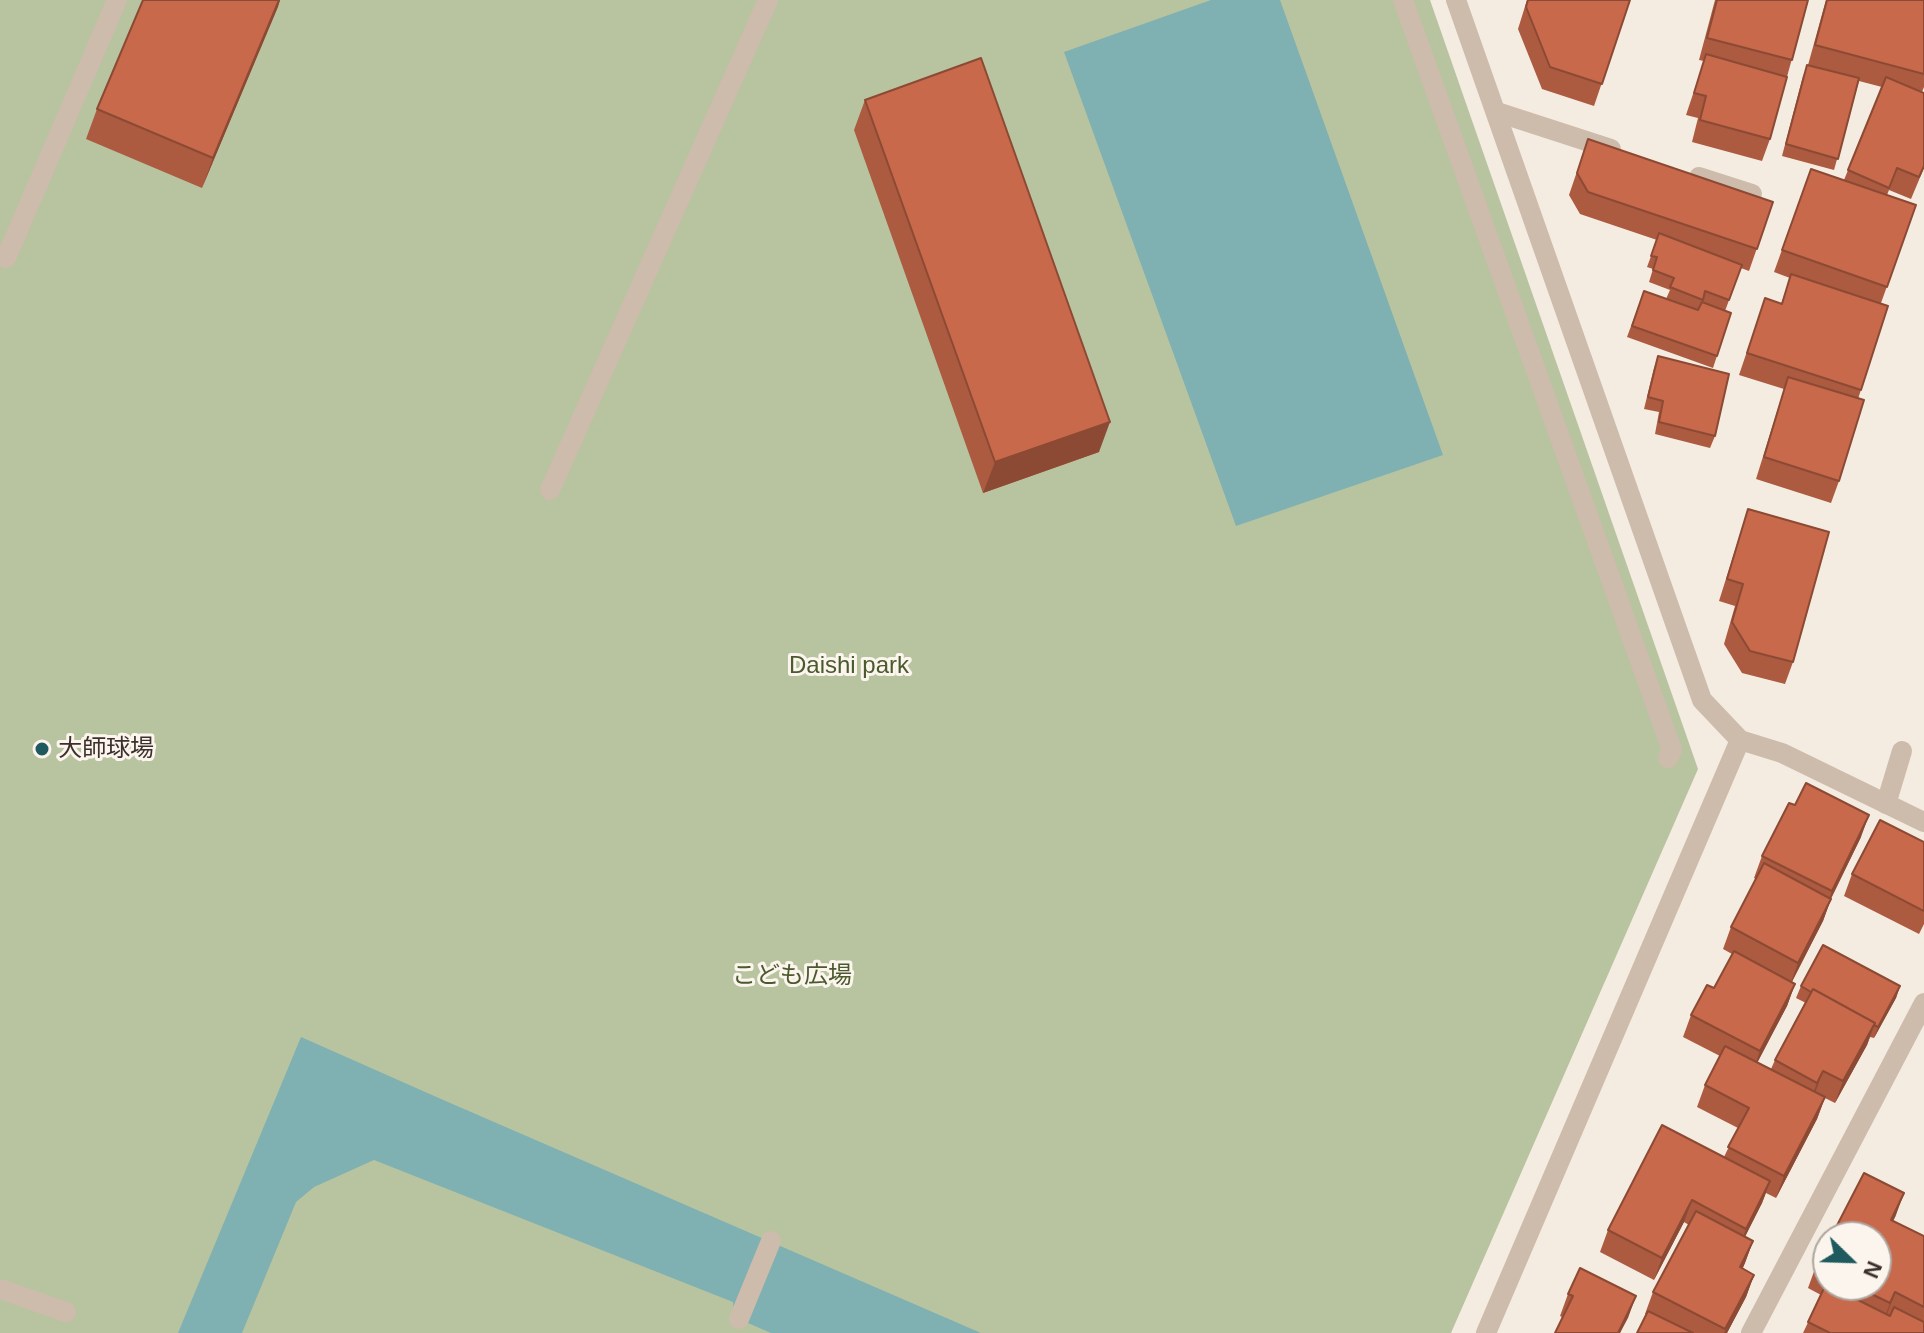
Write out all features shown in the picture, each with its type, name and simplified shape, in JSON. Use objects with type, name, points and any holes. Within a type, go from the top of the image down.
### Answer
[{"type":"street","points":[[6,258],[117,0]]},
{"type":"street","points":[[550,490],[768,0]]},
{"type":"street","points":[[1403,0],[1672,750],[1668,758]]},
{"type":"street","points":[[1456,0],[1702,700],[1740,740],[1782,753],[1924,822]]},
{"type":"street","points":[[1497,112],[1634,156]]},
{"type":"street","points":[[1678,170],[1752,194]]},
{"type":"street","points":[[1486,1333],[1740,740]]},
{"type":"street","points":[[1886,804],[1902,751]]},
{"type":"street","points":[[1751,1333],[1924,1003]]},
{"type":"street","points":[[739,1319],[771,1241]]},
{"type":"street","points":[[0,1289],[66,1312]]},
{"type":"green space","name":"Daishi park","points":[[0,0],[1430,0],[1698,769],[1451,1333],[0,1333]]},
{"type":"water","points":[[1211,0],[1280,0],[1443,455],[1236,526],[1064,52]]},
{"type":"water","points":[[301,1037],[981,1333],[771,1333],[734,1317],[733,1302],[374,1160],[314,1187],[296,1202],[242,1333],[178,1333]]},
{"type":"building","points":[[143,0],[279,0],[213,158],[97,109]]},
{"type":"building","points":[[1528,0],[1630,0],[1602,84],[1550,67],[1526,7]]},
{"type":"building","points":[[1717,0],[1808,0],[1792,60],[1707,38]]},
{"type":"building","points":[[1827,0],[1924,0],[1924,74],[1815,45]]},
{"type":"building","points":[[1706,54],[1787,77],[1770,139],[1700,120],[1706,96],[1694,93]]},
{"type":"building","points":[[981,58],[1110,422],[995,462],[865,100]]},
{"type":"building","points":[[1807,65],[1859,78],[1838,159],[1786,144]]},
{"type":"building","points":[[1886,77],[1924,93],[1924,166],[1919,177],[1897,168],[1889,188],[1848,170]]},
{"type":"building","points":[[1588,139],[1773,202],[1757,249],[1588,192],[1577,173]]},
{"type":"building","points":[[1811,169],[1916,205],[1887,287],[1782,250]]},
{"type":"building","points":[[1659,233],[1742,265],[1729,300],[1705,291],[1703,300],[1670,287],[1674,278],[1653,270],[1657,257],[1651,256]]},
{"type":"building","points":[[1791,274],[1888,306],[1861,390],[1747,353],[1765,298],[1782,304]]},
{"type":"building","points":[[1644,291],[1698,310],[1702,302],[1731,313],[1717,356],[1632,326]]},
{"type":"building","points":[[1658,356],[1729,374],[1715,436],[1659,422],[1663,401],[1648,397]]},
{"type":"building","points":[[1788,377],[1864,400],[1839,481],[1764,457]]},
{"type":"building","points":[[1748,509],[1829,532],[1793,662],[1750,651],[1732,622],[1743,584],[1727,579]]},
{"type":"building","points":[[1806,783],[1869,815],[1832,891],[1762,856],[1789,803],[1795,805]]},
{"type":"building","points":[[1880,820],[1924,842],[1924,911],[1852,874]]},
{"type":"building","points":[[1764,863],[1831,899],[1798,963],[1731,927]]},
{"type":"building","points":[[1823,945],[1900,986],[1878,1027],[1813,989],[1811,992],[1801,986]]},
{"type":"building","points":[[1734,951],[1795,984],[1760,1051],[1691,1015],[1707,985],[1714,988]]},
{"type":"building","points":[[1813,989],[1875,1023],[1843,1081],[1823,1071],[1817,1083],[1775,1060]]},
{"type":"building","points":[[1725,1046],[1825,1097],[1784,1176],[1728,1147],[1749,1108],[1705,1085]]},
{"type":"building","points":[[1662,1125],[1770,1181],[1746,1229],[1692,1200],[1662,1258],[1608,1230]]},
{"type":"building","points":[[1864,1173],[1904,1193],[1891,1220],[1924,1236],[1924,1307],[1895,1292],[1892,1299],[1892,1221],[1839,1221]]},
{"type":"building","points":[[1696,1211],[1753,1241],[1740,1267],[1754,1275],[1725,1329],[1653,1292]]},
{"type":"building","points":[[1580,1268],[1636,1296],[1618,1333],[1555,1333],[1573,1296],[1568,1294]]},
{"type":"building","points":[[1818,1301],[1860,1301],[1890,1316],[1894,1307],[1924,1322],[1924,1333],[1830,1333],[1808,1322]]},
{"type":"building","points":[[1648,1311],[1693,1333],[1637,1333]]},
{"type":"place","name":"大師球場","points":[[42,749]]},
{"type":"park label","name":"こども広場","points":[[792,976]]}]
